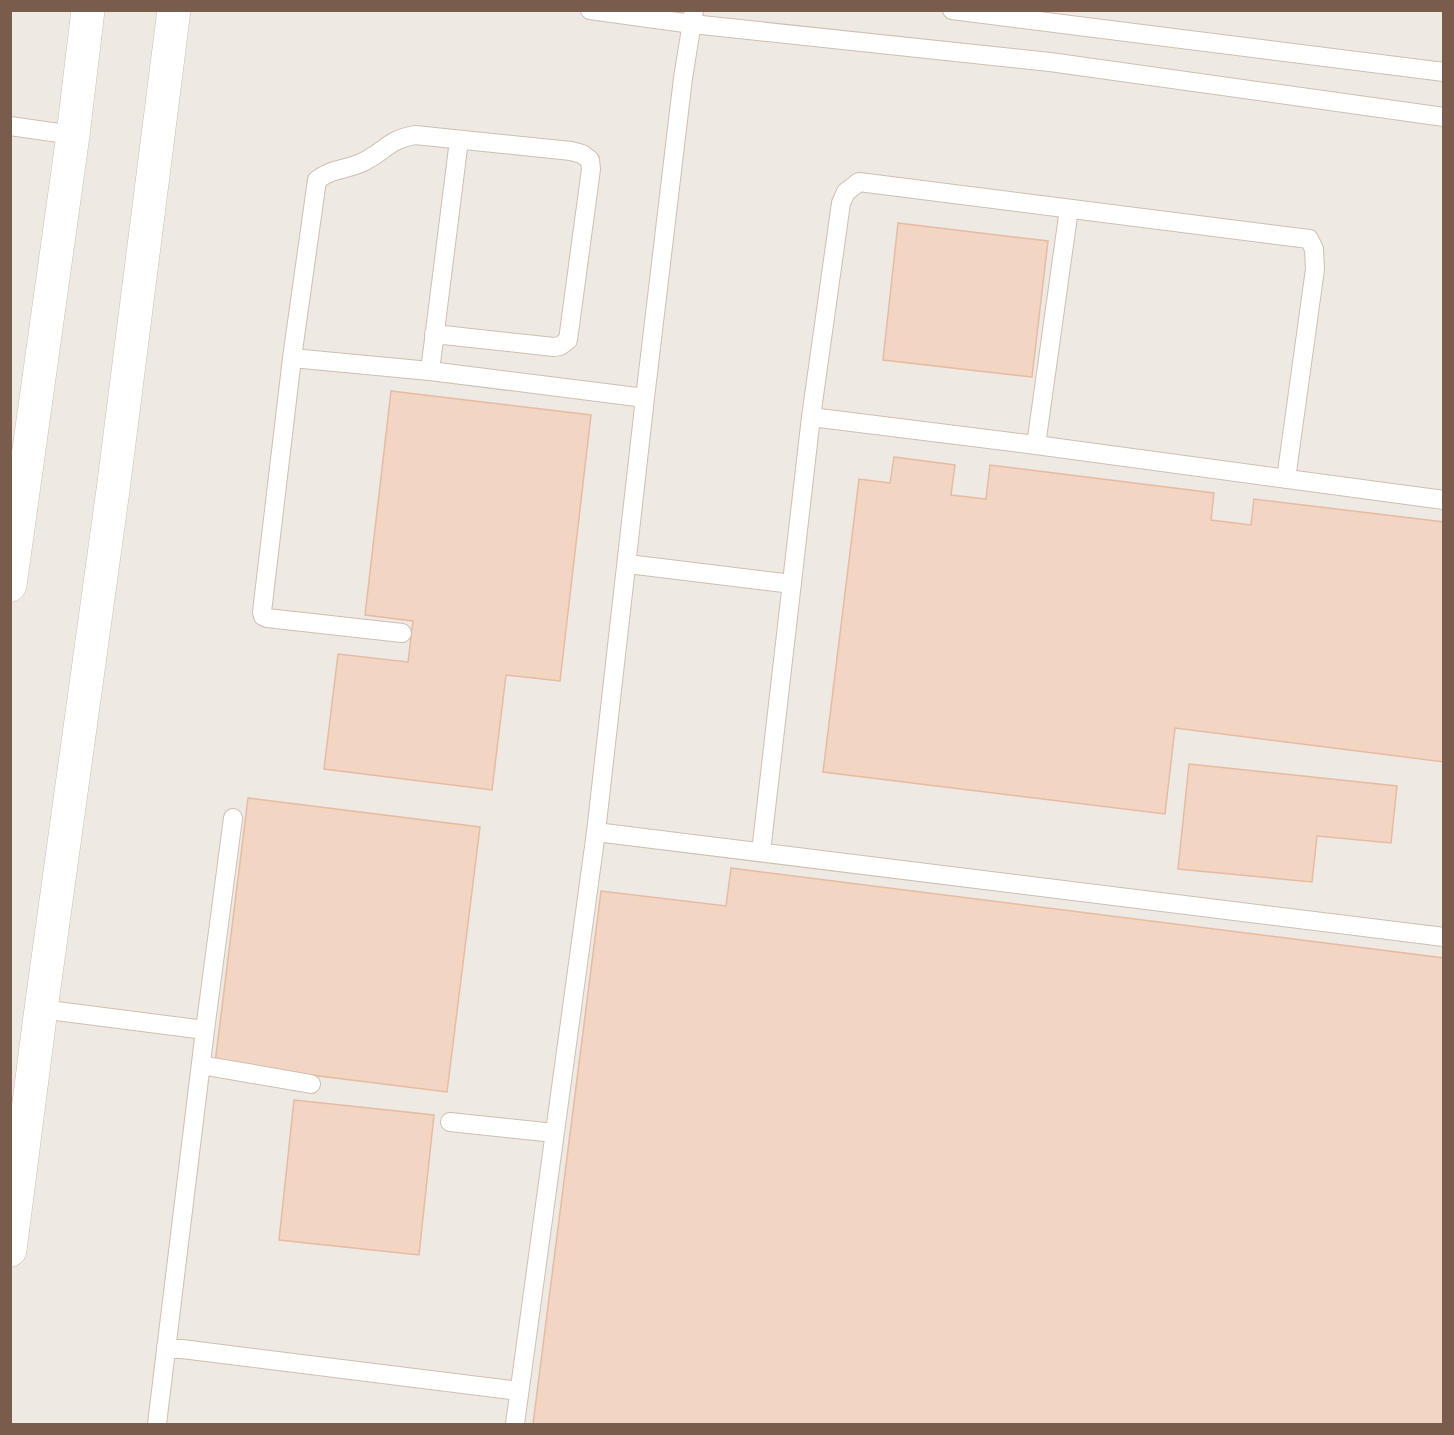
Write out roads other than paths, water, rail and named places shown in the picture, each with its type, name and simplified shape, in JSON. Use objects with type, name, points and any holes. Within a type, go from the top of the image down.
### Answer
[{"type":"street","points":[[10,585],[73,135],[88,10]]},
{"type":"street","points":[[10,1250],[113,490],[174,10]]},
{"type":"lane","points":[[590,10],[693,17],[1050,62],[1443,117]]},
{"type":"lane","points":[[952,10],[1443,72]]},
{"type":"lane","points":[[515,1425],[596,832],[683,78],[693,17]]},
{"type":"lane","points":[[10,126],[73,135]]},
{"type":"lane","points":[[402,633],[329,626],[263,616],[292,358],[317,180],[327,172],[365,161],[394,140],[415,135],[560,150],[582,154],[590,160],[568,340],[554,347],[434,334]]},
{"type":"lane","points":[[430,371],[459,140]]},
{"type":"lane","points":[[761,852],[811,417],[841,203],[846,192],[859,182],[1309,240],[1314,249],[1316,268],[1286,479]]},
{"type":"lane","points":[[1036,445],[1069,209]]},
{"type":"lane","points":[[292,358],[430,371],[645,398]]},
{"type":"lane","points":[[811,417],[1443,500]]},
{"type":"lane","points":[[628,564],[792,584]]},
{"type":"lane","points":[[157,1425],[233,818]]},
{"type":"lane","points":[[596,832],[1443,937]]},
{"type":"lane","points":[[41,1009],[205,1030]]},
{"type":"lane","points":[[201,1065],[311,1084]]},
{"type":"lane","points":[[450,1122],[554,1133]]},
{"type":"lane","points":[[166,1347],[519,1391]]}]
